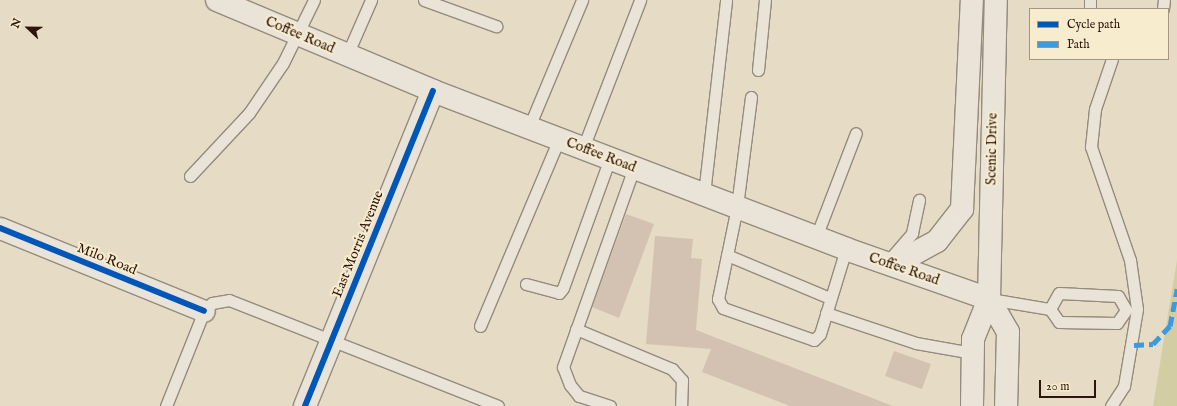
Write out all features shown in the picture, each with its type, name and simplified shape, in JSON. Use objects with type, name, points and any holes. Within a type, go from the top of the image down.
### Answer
[{"type":"main road","name":"Coffee Road","points":[[216,0],[433,91],[846,249],[989,299]]},
{"type":"main road","points":[[890,264],[936,240],[962,209],[972,0]]},
{"type":"main road","name":"Scenic Drive","points":[[972,406],[973,339],[989,299],[996,0]]},
{"type":"main road","name":"East Morris Avenue","points":[[305,406],[433,91]]},
{"type":"main road","points":[[989,299],[1008,332],[1006,406]]},
{"type":"street","name":"Milo Road","points":[[0,228],[204,311]]},
{"type":"lane","points":[[190,176],[249,113],[298,34],[314,0]]},
{"type":"lane","points":[[347,55],[371,0]]},
{"type":"lane","points":[[424,0],[496,26]]},
{"type":"lane","points":[[529,127],[582,0]]},
{"type":"lane","points":[[583,148],[640,0]]},
{"type":"lane","points":[[704,194],[726,0]]},
{"type":"lane","points":[[758,70],[764,0]]},
{"type":"lane","points":[[1111,406],[1124,386],[1132,309],[1130,260],[1091,147],[1096,109],[1112,60]]},
{"type":"lane","points":[[751,97],[737,207],[718,300],[723,308],[814,340],[820,334],[846,249]]},
{"type":"lane","points":[[816,237],[856,133]]},
{"type":"lane","points":[[480,326],[559,139]]},
{"type":"lane","points":[[526,284],[559,293],[563,288],[610,158]]},
{"type":"lane","points":[[610,406],[579,396],[570,385],[563,366],[634,168]]},
{"type":"lane","points":[[890,264],[912,233],[919,200]]},
{"type":"lane","points":[[727,255],[830,298]]},
{"type":"lane","points":[[1050,309],[1059,293],[1118,296],[1132,309]]},
{"type":"lane","points":[[989,299],[1050,309],[1059,322],[1117,323],[1132,309]]},
{"type":"lane","points":[[166,406],[204,311],[212,303],[229,300],[332,339],[498,406]]},
{"type":"lane","points":[[826,313],[916,344],[973,353]]},
{"type":"lane","points":[[576,329],[672,369],[682,380],[681,406]]},
{"type":"shaded area","points":[[1177,260],[1177,406],[1153,406]]},
{"type":"building","points":[[626,214],[654,224],[619,318],[592,307]]},
{"type":"building","points":[[655,236],[693,239],[691,258],[702,259],[696,330],[893,406],[790,406],[702,372],[711,349],[646,344]]},
{"type":"building","points":[[894,351],[931,364],[922,389],[885,376]]},
{"type":"marked path","points":[[1134,345],[1153,344],[1170,326],[1177,289]]},
{"type":"cycle path","points":[[305,406],[433,91]]},
{"type":"cycle path","points":[[0,228],[204,311]]}]
